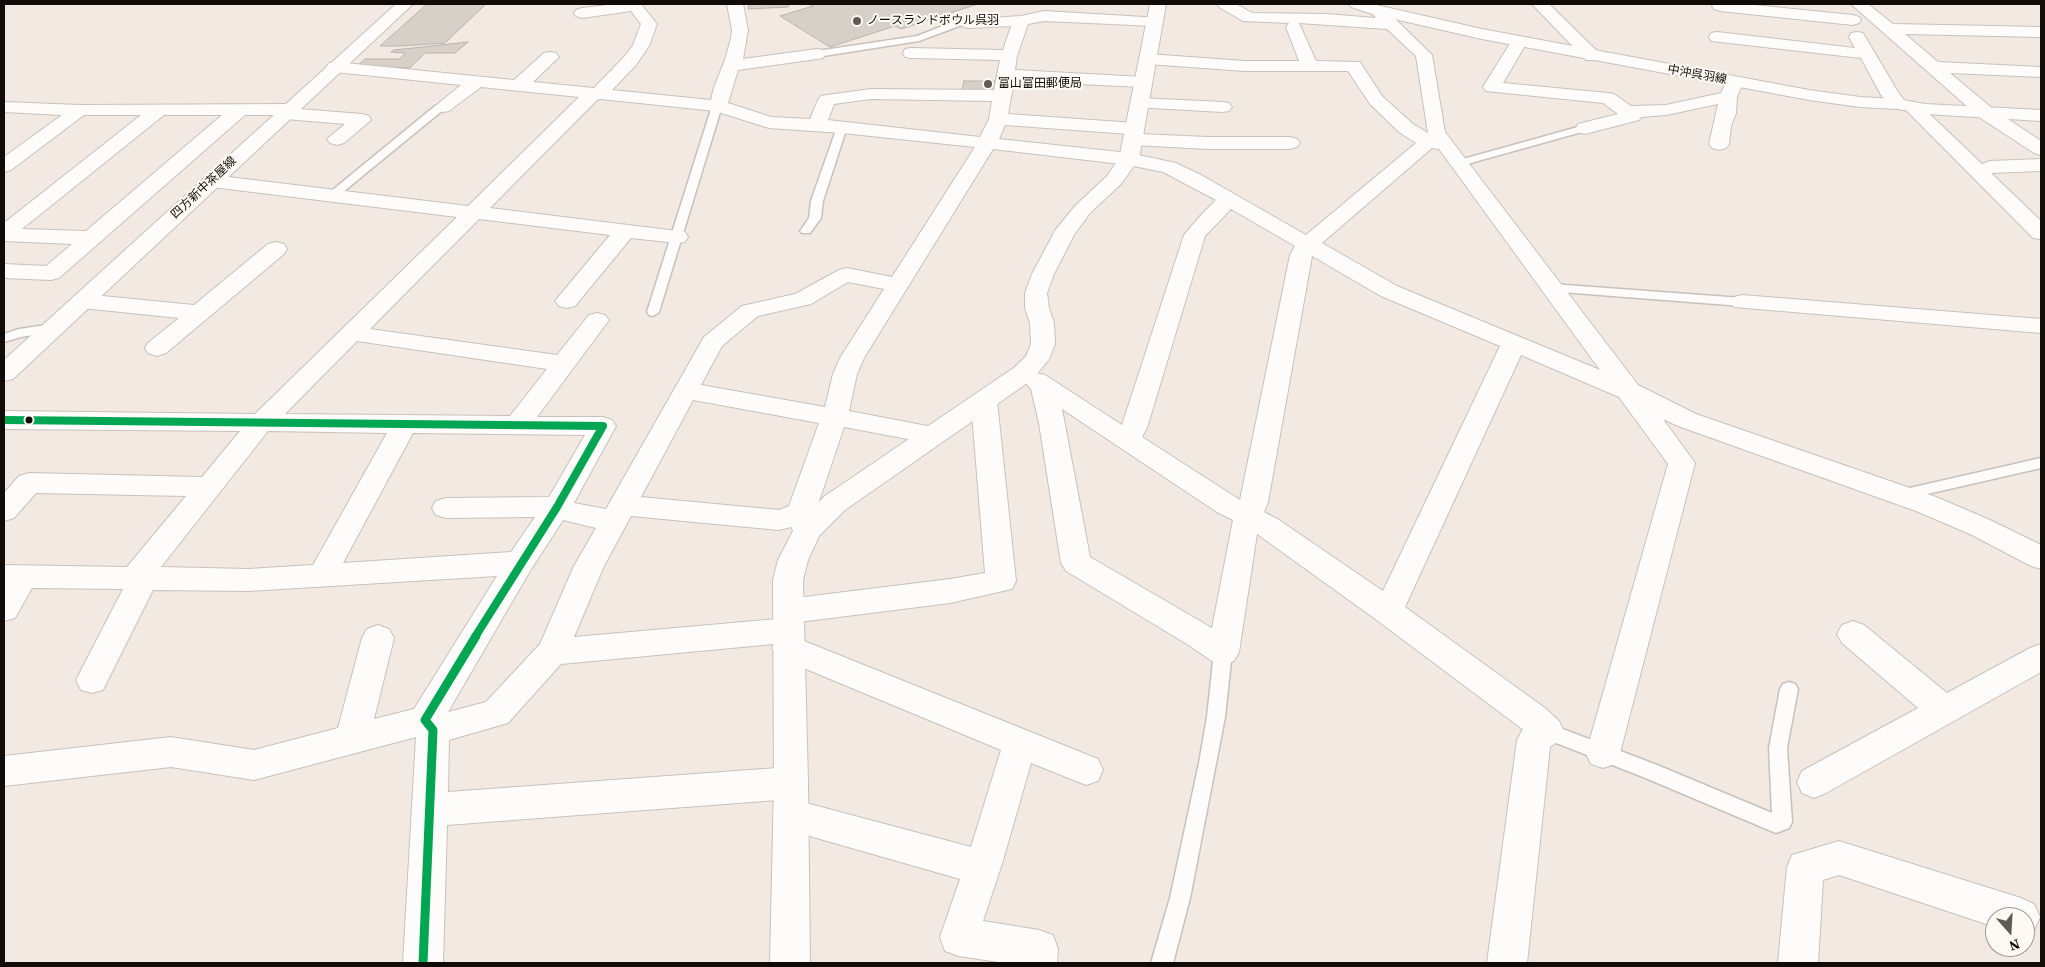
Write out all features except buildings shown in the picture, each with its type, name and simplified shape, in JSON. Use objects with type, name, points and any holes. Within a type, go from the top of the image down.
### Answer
[{"type":"street","name":"四方新中茶屋線","points":[[4,373],[404,4]]},
{"type":"street","points":[[716,106],[720,101],[740,38],[734,4]]},
{"type":"street","points":[[1225,4],[1249,18],[1326,19],[1384,17],[1424,54],[1437,143]]},
{"type":"street","name":"中沖呉羽線","points":[[1357,4],[1384,17],[1592,56],[1731,89],[1809,95],[1905,106],[2041,116]]},
{"type":"street","points":[[1540,4],[1592,56]]},
{"type":"street","points":[[1859,4],[1986,113],[2041,149]]},
{"type":"street","points":[[92,680],[140,577],[260,424],[350,333],[630,61],[641,46],[649,24],[634,5],[582,13]]},
{"type":"street","points":[[1720,6],[1852,12],[1857,36],[1890,95],[1905,106],[2041,233]]},
{"type":"street","points":[[968,23],[1021,21],[1073,10],[1157,12],[1132,143],[1125,167],[1083,209],[1064,234],[1043,274],[1036,293],[1037,308],[1042,323],[1043,344],[1037,359],[1034,379],[1052,423],[1076,563],[1198,635],[1222,652],[1244,528],[1250,515],[1301,255],[1307,243],[1316,238],[1437,143]]},
{"type":"street","points":[[790,963],[791,799],[788,580],[845,374],[852,358],[986,143],[998,119],[1009,55],[1021,21]]},
{"type":"street","points":[[1294,27],[1310,66]]},
{"type":"street","points":[[1889,29],[2041,32]]},
{"type":"street","points":[[1965,30],[2041,87]]},
{"type":"street","points":[[1717,37],[1866,54]]},
{"type":"street","points":[[1519,42],[1492,88],[1608,98],[1627,112]]},
{"type":"street","points":[[910,53],[1009,55]]},
{"type":"street","points":[[732,66],[817,54]]},
{"type":"street","points":[[518,86],[550,57]]},
{"type":"street","points":[[1148,59],[1246,66],[1354,66],[1365,86],[1389,113],[1406,128],[1437,143],[1460,163],[1682,463],[1603,753]]},
{"type":"street","points":[[336,67],[716,106],[769,122],[817,124],[986,143],[1290,143]]},
{"type":"street","points":[[1932,67],[2041,72]]},
{"type":"street","points":[[1007,75],[1144,82]]},
{"type":"street","points":[[444,108],[477,82]]},
{"type":"street","points":[[1581,120],[1627,112],[1666,110],[1731,89],[1719,144]]},
{"type":"street","points":[[817,124],[827,100],[871,94],[1003,96]]},
{"type":"street","points":[[1140,103],[1223,107]]},
{"type":"street","points":[[4,107],[80,110],[288,111],[362,120],[338,139]]},
{"type":"street","points":[[4,234],[160,109]]},
{"type":"street","points":[[4,166],[80,110]]},
{"type":"street","points":[[4,271],[50,273],[239,110]]},
{"type":"street","points":[[998,119],[1132,143],[1169,167],[1307,243],[1389,291],[1631,392],[1687,420],[1901,495],[1980,527],[2041,558]]},
{"type":"street","points":[[1990,167],[2041,165]]},
{"type":"street","points":[[212,181],[677,237]]},
{"type":"street","points":[[1127,438],[1134,428],[1196,235],[1208,219],[1229,200]]},
{"type":"street","points":[[567,301],[626,230]]},
{"type":"street","points":[[4,234],[91,238]]},
{"type":"street","points":[[157,348],[276,249]]},
{"type":"street","points":[[4,771],[171,752],[254,765],[352,739],[496,713],[552,652],[589,566],[712,342],[750,311],[802,299],[847,275],[898,285]]},
{"type":"street","points":[[82,301],[199,313]]},
{"type":"street","points":[[1742,302],[2041,326]]},
{"type":"street","points":[[518,424],[597,320]]},
{"type":"street","points":[[350,333],[565,364]]},
{"type":"street","points":[[1385,609],[1394,599],[1514,343]]},
{"type":"street","points":[[446,508],[557,507],[569,512],[804,522],[835,503],[984,401],[1034,379]]},
{"type":"street","points":[[1034,379],[1227,504],[1269,527],[1385,609],[1533,718],[1547,731],[1534,740],[1507,963]]},
{"type":"street","points":[[685,390],[934,435]]},
{"type":"street","points":[[552,652],[788,630],[933,594],[1001,581],[984,401]]},
{"type":"street","points":[[4,420],[603,426],[557,507],[520,563],[429,725],[430,810],[422,963]]},
{"type":"street","points":[[322,575],[405,424]]},
{"type":"street","points":[[4,511],[29,483],[209,487]]},
{"type":"street","points":[[4,608],[14,576],[248,580],[520,563]]},
{"type":"street","points":[[788,630],[1020,742],[1086,770]]},
{"type":"street","points":[[1853,634],[1945,710]]},
{"type":"street","points":[[352,739],[378,638]]},
{"type":"street","points":[[1814,782],[2041,657]]},
{"type":"street","points":[[1020,742],[984,864],[959,937],[1039,949],[1037,963]]},
{"type":"street","points":[[430,810],[791,799],[968,864],[984,864]]},
{"type":"street","points":[[1798,963],[1805,867],[1839,858],[1990,907]]},
{"type":"lane","points":[[817,54],[919,38],[961,22],[968,23]]},
{"type":"lane","points":[[653,312],[716,106]]},
{"type":"lane","points":[[333,195],[439,108],[444,108]]},
{"type":"lane","points":[[1460,163],[1581,120]]},
{"type":"lane","points":[[806,231],[815,218],[817,201],[842,127]]},
{"type":"lane","points":[[1552,288],[1742,302]]},
{"type":"lane","points":[[4,338],[53,328]]},
{"type":"lane","points":[[1901,495],[2041,463]]},
{"type":"lane","points":[[1162,963],[1180,898],[1208,763],[1216,717],[1222,652]]},
{"type":"lane","points":[[1547,731],[1776,824],[1782,822],[1778,748],[1788,689]]},
{"type":"transit line","points":[[4,420],[603,426],[557,507],[520,563],[425,720],[433,730],[423,963]]},
{"type":"place","name":"ノースランドボウル呉羽","points":[[857,21]]},
{"type":"place","name":"富山富田郵便局","points":[[988,84]]}]
